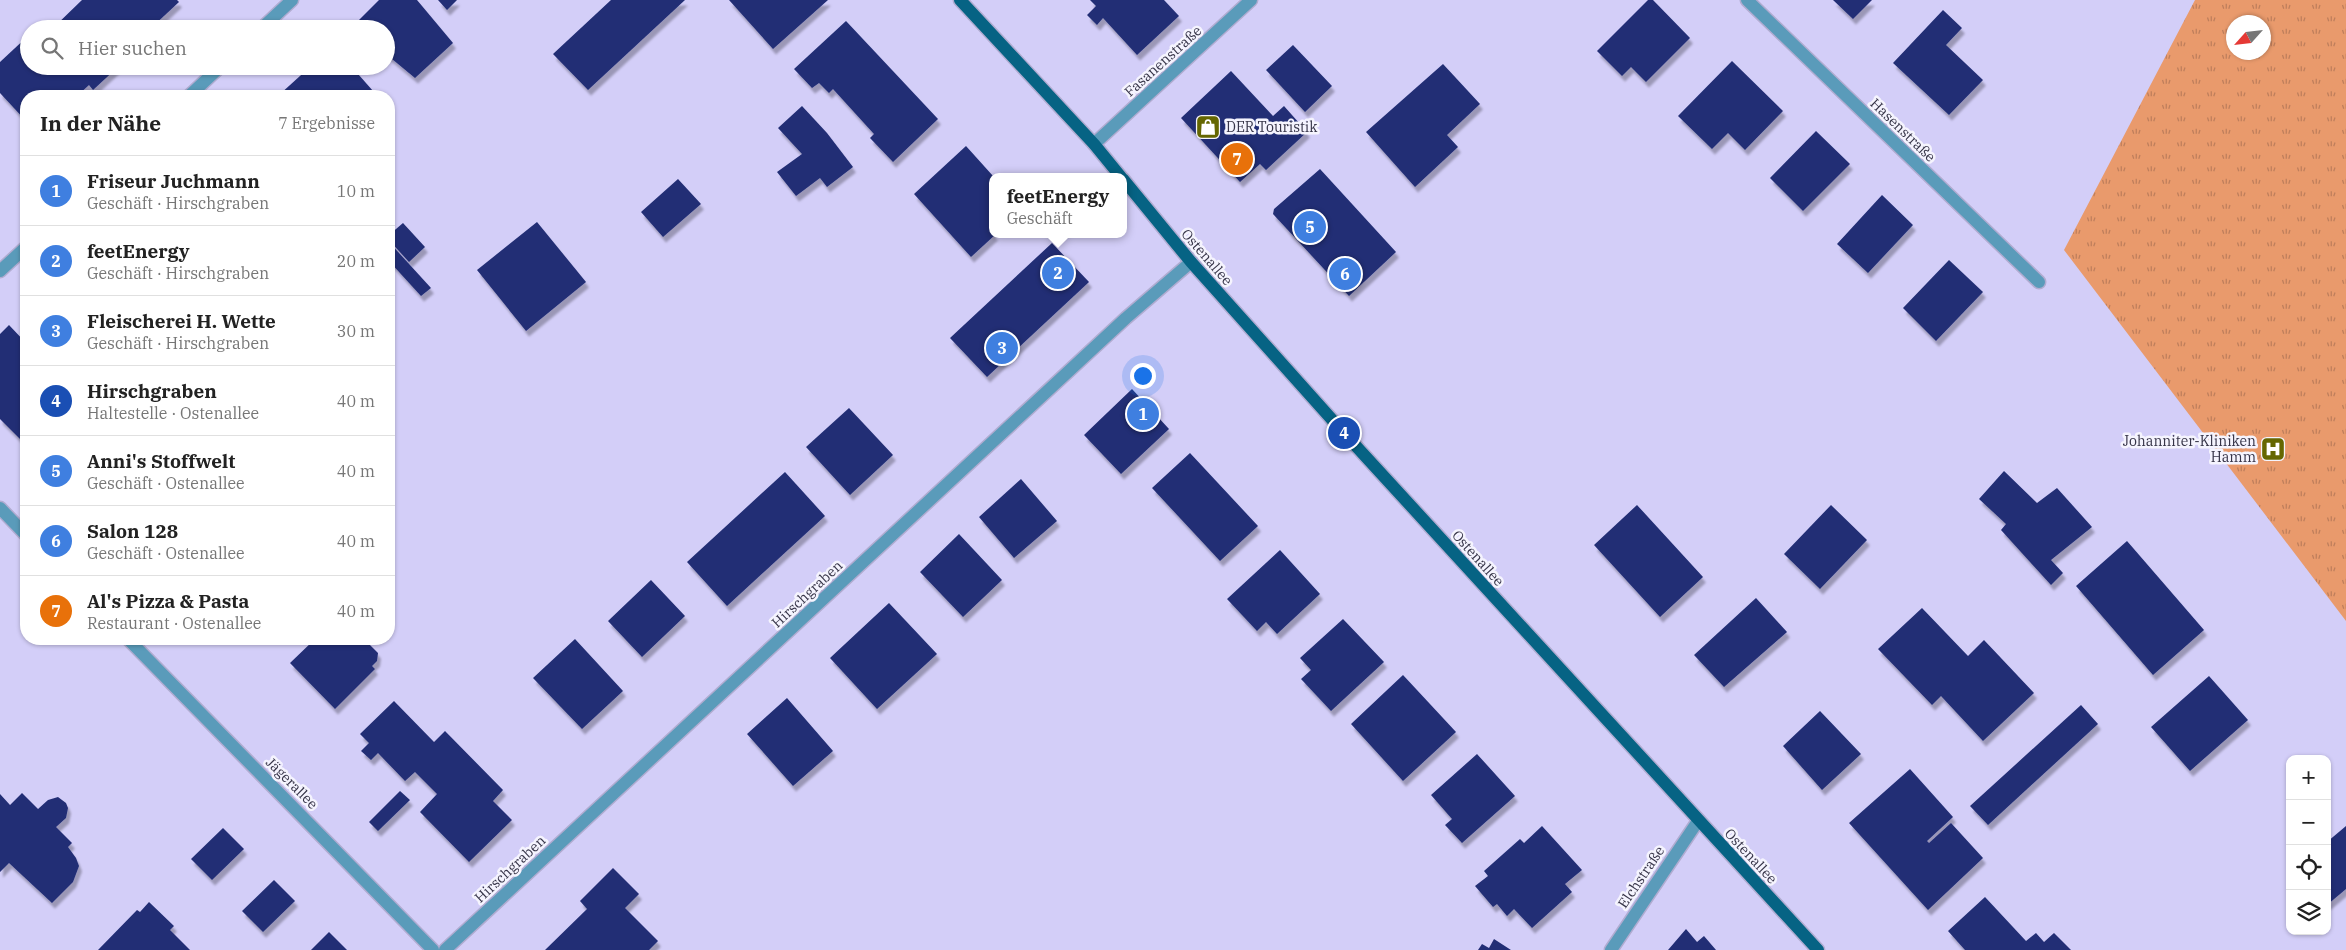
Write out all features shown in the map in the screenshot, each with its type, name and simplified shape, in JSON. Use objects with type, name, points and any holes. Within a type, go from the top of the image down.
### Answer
[{"type":"main road","name":"Ostenallee","points":[[960,0],[1094,144],[1118,173]]},
{"type":"main road","name":"Ostenallee","points":[[1127,184],[1191,262],[1344,434],[1818,950]]},
{"type":"street","points":[[271,20],[292,0]]},
{"type":"street","name":"Fasanenstraße","points":[[1094,144],[1251,0]]},
{"type":"street","name":"Hasenstraße","points":[[1747,0],[2039,282]]},
{"type":"street","points":[[195,90],[211,75]]},
{"type":"street","points":[[0,271],[20,253]]},
{"type":"street","name":"Hirschgraben","points":[[445,950],[1126,318],[1191,262]]},
{"type":"street","points":[[0,508],[20,529]]},
{"type":"street","name":"Jägerallee","points":[[134,645],[433,950]]},
{"type":"street","name":"Elchstraße","points":[[1611,950],[1698,821]]},
{"type":"green space","name":"Johanniter-Kliniken Hamm","points":[[2195,0],[2346,0],[2346,621],[2064,250]]},
{"type":"building","points":[[82,0],[177,0],[179,2],[160,20],[61,20]]},
{"type":"building","points":[[379,0],[417,0],[453,43],[415,78],[395,61],[395,20],[359,20]]},
{"type":"building","points":[[438,0],[457,0],[447,10]]},
{"type":"building","points":[[611,0],[685,0],[588,90],[553,54]]},
{"type":"building","points":[[729,0],[828,0],[773,49]]},
{"type":"building","points":[[1090,0],[1164,0],[1179,16],[1137,55],[1103,18],[1097,25],[1087,15],[1096,6]]},
{"type":"building","points":[[1648,0],[1653,0],[1690,38],[1646,82],[1631,67],[1622,76],[1597,51]]},
{"type":"building","points":[[1833,0],[1872,0],[1853,19]]},
{"type":"building","points":[[1943,10],[1962,28],[1946,45],[1983,80],[1949,115],[1893,63]]},
{"type":"building","points":[[846,21],[938,119],[893,162],[870,138],[874,134],[833,89],[829,93],[819,83],[812,88],[794,69]]},
{"type":"building","points":[[20,43],[20,75],[109,75],[93,90],[89,85],[84,90],[20,90],[20,115],[0,93],[0,62]]},
{"type":"building","points":[[1293,45],[1332,86],[1305,112],[1266,70]]},
{"type":"building","points":[[1732,61],[1783,111],[1745,150],[1728,133],[1712,149],[1678,116]]},
{"type":"building","points":[[1443,64],[1480,104],[1447,135],[1458,147],[1415,187],[1366,132]]},
{"type":"building","points":[[1231,71],[1273,116],[1284,106],[1307,132],[1266,170],[1260,164],[1240,182],[1181,118]]},
{"type":"building","points":[[301,75],[359,75],[372,90],[285,90]]},
{"type":"building","points":[[802,106],[827,133],[853,167],[827,187],[820,178],[796,196],[777,172],[802,154],[778,128]]},
{"type":"building","points":[[1816,131],[1850,164],[1803,211],[1770,178]]},
{"type":"building","points":[[966,146],[990,173],[989,238],[992,238],[971,257],[914,194]]},
{"type":"building","points":[[1320,169],[1396,252],[1349,296],[1273,214],[1274,209]]},
{"type":"building","points":[[678,179],[701,204],[663,237],[641,212]]},
{"type":"building","points":[[1882,195],[1913,225],[1868,273],[1837,244]]},
{"type":"building","points":[[537,222],[586,282],[526,331],[477,270]]},
{"type":"building","points":[[403,223],[425,247],[409,262],[395,247],[395,230]]},
{"type":"building","points":[[1052,243],[1089,282],[987,377],[950,338]]},
{"type":"building","points":[[395,249],[431,288],[421,296],[395,268]]},
{"type":"building","points":[[1949,260],[1983,292],[1936,341],[1903,308]]},
{"type":"building","points":[[9,325],[20,337],[20,439],[0,419],[0,334]]},
{"type":"building","points":[[1132,389],[1169,429],[1121,474],[1084,435]]},
{"type":"building","points":[[849,408],[893,455],[850,495],[806,447]]},
{"type":"building","points":[[1190,453],[1258,526],[1220,561],[1152,488]]},
{"type":"building","points":[[2004,471],[2037,503],[2057,488],[2092,527],[2051,560],[2063,573],[2051,585],[2001,530],[2006,524],[1979,499]]},
{"type":"building","points":[[785,472],[825,516],[727,606],[687,562]]},
{"type":"building","points":[[1021,479],[1057,521],[1014,558],[979,517]]},
{"type":"building","points":[[1637,505],[1703,577],[1660,617],[1594,545]]},
{"type":"building","points":[[1831,505],[1867,540],[1820,589],[1784,554]]},
{"type":"building","points":[[959,534],[1002,580],[963,617],[920,572]]},
{"type":"building","points":[[2127,541],[2204,630],[2153,675],[2076,586]]},
{"type":"building","points":[[1280,550],[1320,594],[1277,634],[1266,622],[1257,631],[1227,599]]},
{"type":"building","points":[[651,580],[685,616],[642,657],[608,621]]},
{"type":"building","points":[[1756,598],[1787,632],[1724,687],[1694,655]]},
{"type":"building","points":[[889,603],[937,654],[877,709],[830,658]]},
{"type":"building","points":[[1922,608],[1968,656],[1984,640],[2034,693],[1983,741],[1941,696],[1932,705],[1878,649]]},
{"type":"building","points":[[1343,619],[1384,662],[1331,711],[1301,679],[1311,670],[1300,658]]},
{"type":"building","points":[[575,639],[623,691],[582,729],[533,678]]},
{"type":"building","points":[[309,645],[370,645],[378,653],[377,661],[372,666],[375,669],[335,709],[290,663]]},
{"type":"building","points":[[1403,675],[1456,732],[1403,781],[1351,724]]},
{"type":"building","points":[[2209,676],[2248,720],[2190,771],[2151,727]]},
{"type":"building","points":[[787,698],[833,751],[793,786],[747,734]]},
{"type":"building","points":[[394,701],[434,742],[445,731],[503,790],[493,801],[512,820],[469,862],[420,812],[437,794],[415,772],[405,781],[378,753],[371,760],[361,751],[369,743],[360,734]]},
{"type":"building","points":[[2081,705],[2098,724],[1988,825],[1970,806]]},
{"type":"building","points":[[1820,711],[1861,754],[1822,790],[1783,746]]},
{"type":"building","points":[[1477,754],[1515,796],[1462,843],[1445,825],[1452,819],[1431,795]]},
{"type":"building","points":[[1910,769],[1953,817],[1927,841],[1929,843],[1951,823],[1983,858],[1928,910],[1849,823]]},
{"type":"building","points":[[400,791],[410,800],[378,831],[369,822]]},
{"type":"building","points":[[22,793],[38,809],[48,800],[58,797],[66,803],[68,808],[66,818],[56,827],[72,843],[68,847],[79,866],[73,882],[52,903],[9,863],[0,872],[0,794],[10,805]]},
{"type":"building","points":[[1542,826],[1582,870],[1565,884],[1572,892],[1532,928],[1514,909],[1507,916],[1497,904],[1493,907],[1475,886],[1488,876],[1484,871],[1520,839],[1524,843]]},
{"type":"building","points":[[2346,826],[2346,889],[2331,902],[2331,845],[2331,839]]},
{"type":"building","points":[[223,828],[244,849],[212,880],[191,859]]},
{"type":"building","points":[[613,868],[639,894],[625,908],[658,941],[649,950],[545,950],[587,909],[580,901]]},
{"type":"building","points":[[274,880],[295,901],[263,932],[242,911]]},
{"type":"building","points":[[1985,897],[2026,941],[2036,933],[2044,942],[2054,933],[2071,950],[1965,950],[1948,931]]},
{"type":"building","points":[[149,902],[174,926],[170,930],[190,950],[98,950],[137,910],[140,912]]},
{"type":"building","points":[[1686,929],[1697,942],[1704,936],[1716,950],[1668,950]]},
{"type":"building","points":[[329,932],[347,950],[311,950]]},
{"type":"building","points":[[1494,939],[1511,950],[1478,950],[1482,944],[1489,948]]},
{"type":"place","name":"DER Touristik","points":[[1208,127]]},
{"type":"place","name":"Al's Pizza & Pasta","points":[[1237,159]]},
{"type":"place","name":"Anni's Stoffwelt","points":[[1310,227]]},
{"type":"place","name":"feetEnergy","points":[[1058,273]]},
{"type":"place","name":"Salon 128","points":[[1345,274]]},
{"type":"place","name":"Fleischerei H. Wette","points":[[1002,348]]},
{"type":"place","name":"Friseur Juchmann","points":[[1143,414]]},
{"type":"place","name":"Hirschgraben","points":[[1344,433]]},
{"type":"place","name":"Johanniter-Kliniken Hamm","points":[[2273,449]]}]
